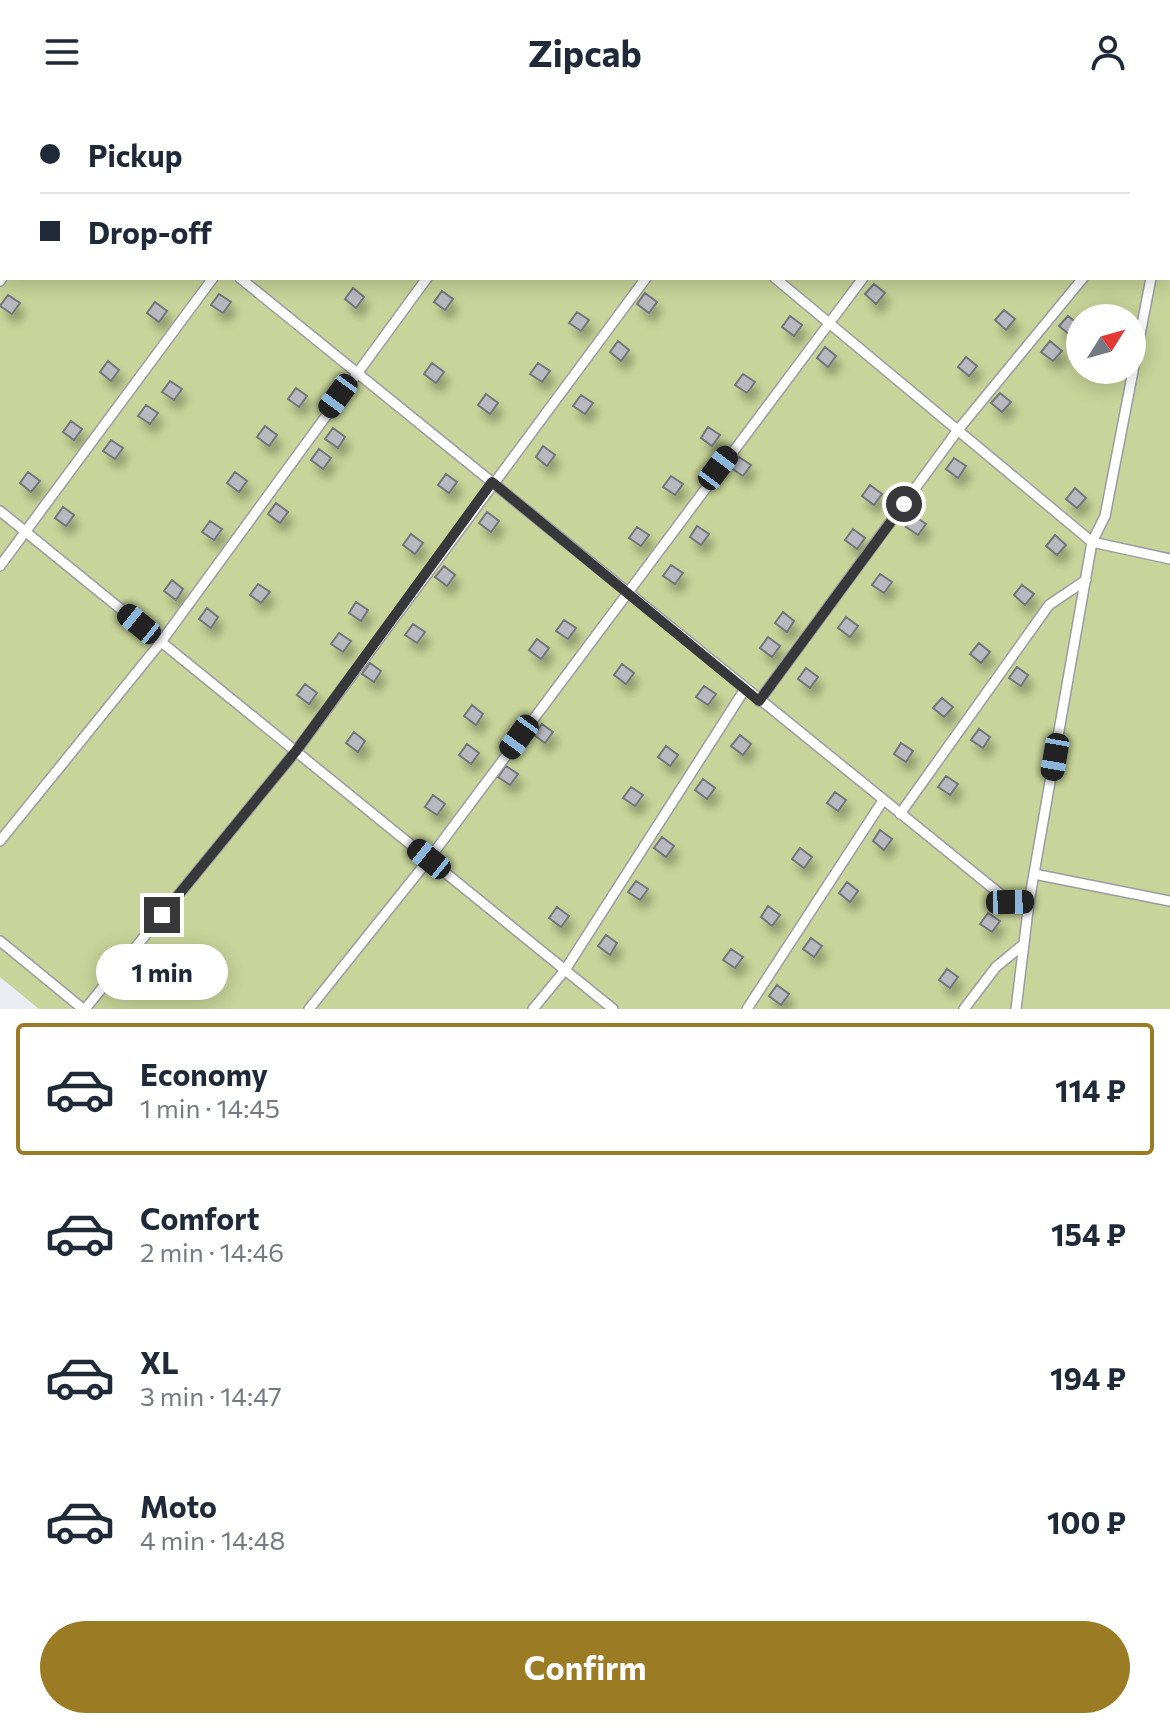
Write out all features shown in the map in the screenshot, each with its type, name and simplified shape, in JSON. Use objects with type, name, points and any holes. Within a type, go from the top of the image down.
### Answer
[{"type":"lane","points":[[0,566],[212,280]]},
{"type":"lane","points":[[242,280],[627,590],[882,802],[1010,902],[1029,902]]},
{"type":"lane","points":[[0,841],[161,642],[355,372],[425,280]]},
{"type":"lane","points":[[0,941],[84,1009],[296,751],[492,482],[644,280]]},
{"type":"lane","points":[[777,280],[1092,542],[1170,559]]},
{"type":"lane","points":[[309,1009],[429,859],[861,280]]},
{"type":"lane","points":[[759,701],[958,430],[1081,280]]},
{"type":"lane","points":[[1016,1009],[1029,902],[1092,542],[1105,516],[1151,280]]},
{"type":"lane","points":[[0,511],[613,1009]]},
{"type":"lane","points":[[900,814],[1049,605],[1086,580]]},
{"type":"lane","points":[[533,1009],[565,970],[745,689]]},
{"type":"lane","points":[[747,1009],[882,802]]},
{"type":"lane","points":[[1034,874],[1170,901]]},
{"type":"lane","points":[[964,1009],[996,967],[1024,944]]},
{"type":"green space","points":[[0,280],[1170,280],[1170,1009],[39,1009],[0,977]]},
{"type":"building","points":[[874,284],[885,293],[876,304],[865,294]]},
{"type":"building","points":[[353,288],[364,297],[356,308],[345,299]]},
{"type":"building","points":[[442,291],[453,299],[445,310],[434,302]]},
{"type":"building","points":[[645,293],[657,302],[649,313],[637,304]]},
{"type":"building","points":[[219,294],[231,302],[223,313],[211,305]]},
{"type":"building","points":[[8,295],[20,303],[12,314],[0,306]]},
{"type":"building","points":[[155,302],[167,311],[159,322],[147,313]]},
{"type":"building","points":[[1004,310],[1015,319],[1006,330],[995,320]]},
{"type":"building","points":[[577,312],[589,320],[581,331],[569,323]]},
{"type":"building","points":[[790,316],[802,325],[794,336],[782,327]]},
{"type":"building","points":[[1066,318],[1066,332],[1059,326]]},
{"type":"building","points":[[618,341],[629,350],[621,361],[610,352]]},
{"type":"building","points":[[1050,341],[1062,351],[1053,361],[1041,352]]},
{"type":"building","points":[[825,347],[836,356],[828,367],[817,358]]},
{"type":"building","points":[[966,357],[977,366],[969,376],[958,367]]},
{"type":"building","points":[[108,361],[119,370],[111,381],[100,372]]},
{"type":"building","points":[[432,363],[444,372],[436,383],[424,374]]},
{"type":"building","points":[[538,363],[550,371],[542,382],[530,374]]},
{"type":"building","points":[[743,374],[755,382],[747,393],[735,385]]},
{"type":"building","points":[[170,381],[182,389],[174,400],[162,392]]},
{"type":"building","points":[[296,388],[307,396],[299,407],[288,399]]},
{"type":"building","points":[[1000,393],[1011,402],[1002,412],[991,403]]},
{"type":"building","points":[[486,394],[498,403],[490,414],[478,405]]},
{"type":"building","points":[[581,395],[593,403],[585,414],[573,406]]},
{"type":"building","points":[[146,405],[158,413],[150,424],[138,416]]},
{"type":"building","points":[[71,421],[82,429],[74,440],[63,432]]},
{"type":"building","points":[[265,426],[277,435],[269,446],[257,437]]},
{"type":"building","points":[[708,427],[720,435],[712,446],[701,438]]},
{"type":"building","points":[[333,428],[345,437],[338,448],[325,439]]},
{"type":"building","points":[[111,440],[123,448],[115,459],[103,451]]},
{"type":"building","points":[[543,446],[555,455],[547,466],[536,457]]},
{"type":"building","points":[[319,449],[331,458],[323,469],[311,460]]},
{"type":"building","points":[[739,457],[751,465],[743,476],[731,468]]},
{"type":"building","points":[[954,458],[966,466],[958,478],[946,469]]},
{"type":"building","points":[[28,472],[40,481],[31,492],[20,483]]},
{"type":"building","points":[[235,472],[247,481],[239,492],[227,483]]},
{"type":"building","points":[[446,474],[457,482],[449,493],[438,485]]},
{"type":"building","points":[[671,476],[683,484],[675,495],[663,487]]},
{"type":"building","points":[[870,485],[882,494],[874,505],[862,496]]},
{"type":"building","points":[[1075,488],[1086,498],[1077,508],[1066,499]]},
{"type":"building","points":[[276,503],[288,512],[280,523],[268,514]]},
{"type":"building","points":[[63,507],[74,515],[66,526],[55,518]]},
{"type":"building","points":[[487,512],[499,521],[491,532],[479,523]]},
{"type":"building","points":[[914,516],[926,524],[918,535],[906,527]]},
{"type":"building","points":[[210,521],[222,529],[214,540],[202,532]]},
{"type":"building","points":[[697,526],[709,534],[701,545],[690,537]]},
{"type":"building","points":[[637,527],[649,535],[641,546],[629,538]]},
{"type":"building","points":[[853,529],[865,538],[857,549],[845,540]]},
{"type":"building","points":[[411,534],[423,543],[415,554],[403,545]]},
{"type":"building","points":[[1055,535],[1066,545],[1057,555],[1046,546]]},
{"type":"building","points":[[671,565],[683,573],[675,584],[663,576]]},
{"type":"building","points":[[444,566],[455,575],[447,586],[435,577]]},
{"type":"building","points":[[880,574],[892,582],[884,593],[872,585]]},
{"type":"building","points":[[172,580],[183,589],[176,600],[164,591]]},
{"type":"building","points":[[258,584],[270,592],[261,603],[250,595]]},
{"type":"building","points":[[1022,585],[1034,594],[1025,605],[1014,595]]},
{"type":"building","points":[[356,602],[368,610],[361,621],[349,613]]},
{"type":"building","points":[[207,608],[218,617],[211,628],[199,619]]},
{"type":"building","points":[[783,612],[794,621],[787,632],[775,623]]},
{"type":"building","points":[[846,617],[858,626],[850,637],[838,628]]},
{"type":"building","points":[[564,620],[576,628],[568,639],[556,631]]},
{"type":"building","points":[[413,624],[425,632],[417,643],[405,635]]},
{"type":"building","points":[[339,633],[351,641],[343,652],[331,644]]},
{"type":"building","points":[[768,637],[780,646],[772,657],[760,648]]},
{"type":"building","points":[[537,639],[549,648],[541,659],[529,650]]},
{"type":"building","points":[[979,643],[990,652],[981,663],[970,654]]},
{"type":"building","points":[[370,663],[381,671],[374,682],[362,674]]},
{"type":"building","points":[[622,664],[634,673],[626,684],[614,675]]},
{"type":"building","points":[[1017,667],[1028,675],[1021,686],[1009,678]]},
{"type":"building","points":[[806,668],[818,677],[810,688],[798,679]]},
{"type":"building","points":[[305,684],[317,693],[309,704],[297,695]]},
{"type":"building","points":[[704,686],[716,694],[708,705],[696,697]]},
{"type":"building","points":[[942,698],[953,707],[944,717],[933,708]]},
{"type":"building","points":[[472,705],[483,714],[476,725],[464,716]]},
{"type":"building","points":[[542,724],[553,732],[545,743],[534,735]]},
{"type":"building","points":[[979,729],[990,737],[983,748],[971,740]]},
{"type":"building","points":[[354,732],[365,741],[358,752],[346,743]]},
{"type":"building","points":[[740,735],[751,744],[743,755],[731,746]]},
{"type":"building","points":[[901,743],[913,751],[906,762],[894,754]]},
{"type":"building","points":[[467,744],[479,753],[471,764],[459,755]]},
{"type":"building","points":[[666,746],[678,755],[670,766],[658,757]]},
{"type":"building","points":[[506,766],[518,774],[510,785],[498,777]]},
{"type":"building","points":[[946,776],[958,784],[950,795],[938,787]]},
{"type":"building","points":[[703,779],[715,788],[707,799],[695,790]]},
{"type":"building","points":[[631,787],[643,795],[635,806],[623,798]]},
{"type":"building","points":[[835,792],[846,800],[838,811],[827,803]]},
{"type":"building","points":[[433,795],[445,804],[437,815],[425,807]]},
{"type":"building","points":[[880,830],[892,839],[884,850],[873,841]]},
{"type":"building","points":[[662,837],[674,846],[666,857],[654,848]]},
{"type":"building","points":[[800,848],[812,857],[804,868],[792,859]]},
{"type":"building","points":[[636,881],[648,889],[640,900],[628,892]]},
{"type":"building","points":[[847,882],[858,891],[850,902],[839,893]]},
{"type":"building","points":[[768,906],[780,915],[772,926],[761,917]]},
{"type":"building","points":[[557,907],[569,916],[561,927],[549,918]]},
{"type":"building","points":[[988,913],[1000,921],[992,932],[980,924]]},
{"type":"building","points":[[606,935],[617,943],[610,955],[598,946]]},
{"type":"building","points":[[811,938],[822,946],[814,957],[803,949]]},
{"type":"building","points":[[731,949],[743,957],[735,968],[723,960]]},
{"type":"building","points":[[947,969],[958,977],[950,988],[939,980]]},
{"type":"building","points":[[777,985],[789,994],[781,1005],[769,996]]},
{"type":"route","points":[[162,915],[296,751],[492,482],[759,701],[904,504]]}]
